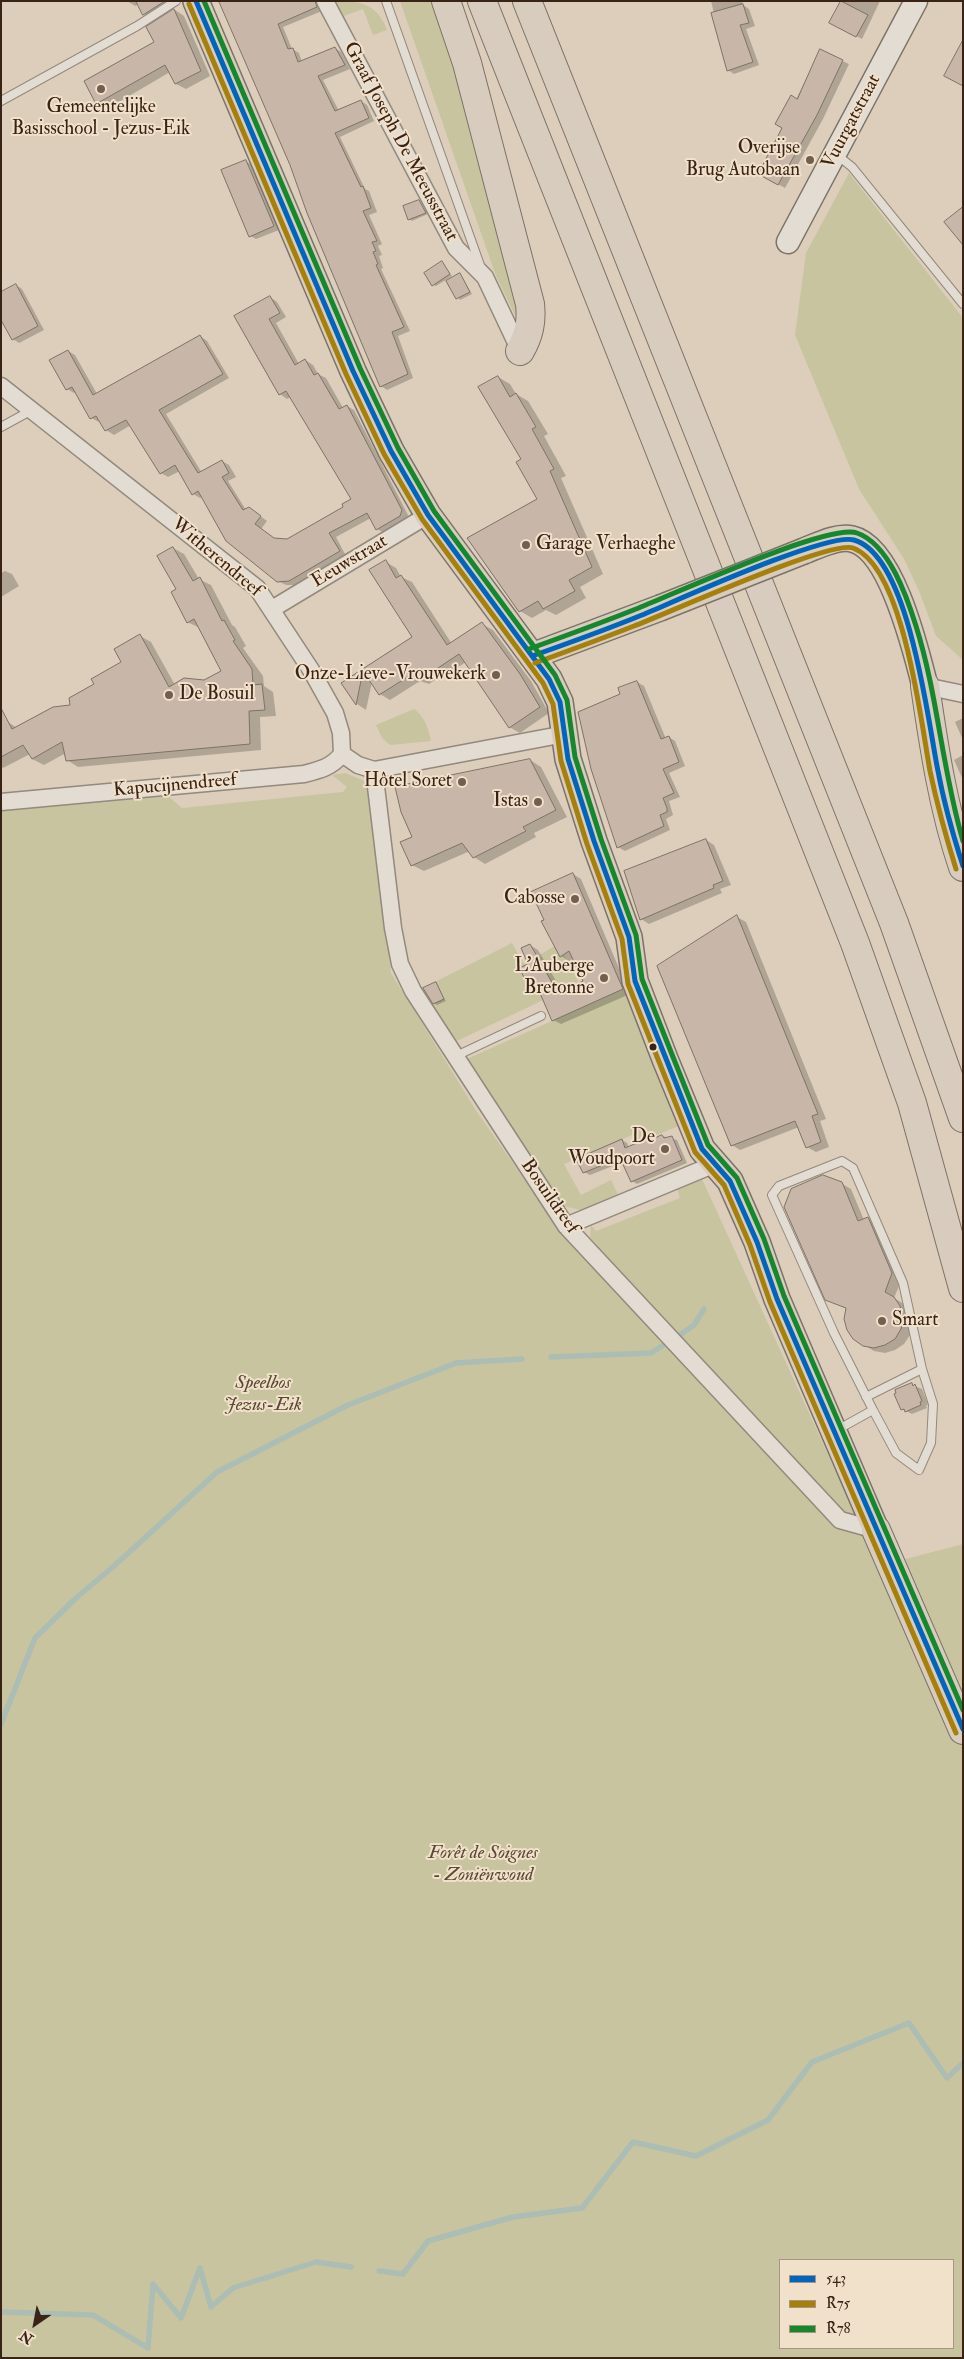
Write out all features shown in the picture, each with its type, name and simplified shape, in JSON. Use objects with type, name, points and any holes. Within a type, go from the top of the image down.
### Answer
[{"type":"highway","points":[[446,1],[467,63],[530,304],[532,320],[527,338],[520,351]]},
{"type":"highway","points":[[482,1],[855,943],[912,1103],[963,1288]]},
{"type":"highway","points":[[527,1],[894,923],[963,1118]]},
{"type":"highway","points":[[946,690],[942,792],[950,830],[963,867]]},
{"type":"highway","points":[[866,1527],[963,1730]]},
{"type":"main road","points":[[196,1],[353,371],[391,451],[428,515],[549,679],[560,702],[568,759],[594,840],[629,937],[635,981],[702,1150],[730,1181],[757,1242],[777,1299],[834,1432],[866,1527]]},
{"type":"main road","points":[[532,656],[809,549],[852,538],[873,552],[884,569],[909,628],[946,690]]},
{"type":"street","name":"Graaf Joseph De Meeusstraat","points":[[325,1],[456,248],[485,277],[520,351]]},
{"type":"street","name":"Vuurgatstraat","points":[[788,242],[916,1]]},
{"type":"street","name":"Witherendreef","points":[[1,386],[256,588],[272,609],[311,670],[335,713],[341,733],[342,754]]},
{"type":"street","name":"Eeuwstraat","points":[[272,609],[428,515]]},
{"type":"street","points":[[342,754],[358,766],[374,770],[565,734]]},
{"type":"street","name":"Kapucijnendreef","points":[[1,802],[304,774],[335,763],[342,754]]},
{"type":"street","name":"Bosuildreef","points":[[374,770],[392,928],[400,964],[413,991],[566,1226],[840,1520],[866,1527]]},
{"type":"street","points":[[566,1226],[715,1164]]},
{"type":"lane","points":[[1,101],[137,26],[176,1]]},
{"type":"lane","name":"Graaf Joseph De Meeusstraat","points":[[386,1],[485,277]]},
{"type":"lane","points":[[835,154],[852,167],[963,304]]},
{"type":"lane","points":[[1,427],[32,410]]},
{"type":"lane","points":[[456,1056],[541,1016]]},
{"type":"lane","points":[[842,1161],[853,1168],[903,1282],[922,1369],[933,1404],[931,1444],[919,1470],[896,1453],[834,1333],[772,1194],[779,1186],[842,1161]]},
{"type":"lane","points":[[866,1397],[922,1369]]},
{"type":"lane","points":[[834,1432],[873,1410]]},
{"type":"green space","points":[[330,1],[349,1],[371,8],[377,13],[387,30],[373,35],[363,9],[344,16],[349,30]]},
{"type":"green space","points":[[400,1],[433,1],[462,94],[518,314],[517,319],[496,276]]},
{"type":"green space","points":[[849,173],[963,318],[963,660],[936,636],[919,591],[904,559],[859,489],[795,335],[806,253]]},
{"type":"green space","points":[[414,709],[423,719],[431,741],[390,745],[382,738],[376,725]]},
{"type":"green space","name":"Forêt de Soignes - Zoniënwoud","points":[[345,773],[372,784],[391,973],[477,1112],[553,1220],[585,1255],[598,1246],[590,1237],[591,1225],[596,1231],[680,1198],[677,1188],[702,1179],[879,1566],[963,1544],[963,2358],[1,2358],[1,810],[166,794],[182,808],[343,792],[347,787],[332,775]]},
{"type":"green space","points":[[512,943],[524,964],[558,944],[579,983],[457,1041],[421,989]]},
{"type":"green space","points":[[623,989],[679,1126],[636,1143],[632,1135],[564,1164],[581,1195],[611,1180],[618,1195],[581,1210],[563,1206],[467,1059]]},
{"type":"building","points":[[136,1],[165,1],[143,15]]},
{"type":"building","points":[[219,1],[315,1],[317,7],[278,24],[288,49],[293,48],[298,62],[335,47],[345,65],[318,76],[335,111],[361,100],[369,118],[335,133],[361,187],[363,186],[371,208],[363,211],[377,241],[372,242],[376,251],[373,252],[378,264],[376,265],[404,327],[392,332],[408,374],[380,387],[307,213],[290,165]]},
{"type":"building","points":[[841,1],[868,15],[856,37],[829,23]]},
{"type":"building","points":[[743,4],[749,23],[740,25],[753,62],[727,71],[711,13]]},
{"type":"building","points":[[174,9],[201,71],[175,84],[165,65],[96,104],[84,81],[154,42],[146,27]]},
{"type":"building","points":[[963,40],[963,86],[944,76]]},
{"type":"building","points":[[820,49],[843,60],[817,115],[778,185],[758,174],[782,128],[775,124],[791,95],[797,99]]},
{"type":"building","points":[[246,160],[274,226],[249,237],[221,170]]},
{"type":"building","points":[[419,200],[426,213],[408,220],[403,206]]},
{"type":"building","points":[[963,207],[963,245],[944,222]]},
{"type":"building","points":[[442,261],[450,274],[432,286],[424,273]]},
{"type":"building","points":[[460,273],[470,292],[456,299],[446,281]]},
{"type":"building","points":[[16,284],[38,326],[12,340],[1,320],[1,292]]},
{"type":"building","points":[[270,296],[280,313],[269,319],[295,365],[305,359],[314,375],[318,373],[339,409],[347,405],[402,510],[400,516],[376,530],[367,513],[329,533],[340,551],[289,581],[277,582],[226,541],[198,491],[192,495],[175,465],[160,474],[126,420],[105,431],[96,416],[90,419],[72,387],[66,390],[49,360],[68,350],[93,395],[200,335],[223,374],[159,410],[198,473],[222,460],[229,473],[222,477],[243,510],[249,507],[261,516],[255,524],[274,538],[287,539],[343,507],[342,504],[351,499],[286,391],[279,395],[234,316]]},
{"type":"building","name":"Garage Verhaeghe","points":[[498,376],[510,397],[516,393],[536,427],[532,429],[554,469],[550,471],[592,567],[569,580],[575,591],[543,609],[538,601],[519,612],[467,538],[537,499],[516,462],[521,459],[478,387]]},
{"type":"building","points":[[173,547],[193,581],[200,577],[222,621],[224,620],[235,640],[233,641],[252,669],[253,685],[262,684],[265,710],[249,711],[250,744],[66,761],[62,742],[32,759],[23,745],[1,757],[1,708],[12,729],[53,707],[70,705],[69,698],[94,684],[91,679],[121,662],[114,649],[140,634],[169,687],[184,678],[204,680],[221,671],[194,619],[187,623],[171,592],[176,589],[157,556]]},
{"type":"building","points":[[386,560],[396,578],[401,575],[447,645],[482,622],[520,674],[540,707],[509,728],[459,654],[429,674],[428,672],[418,678],[409,676],[379,695],[363,671],[356,705],[341,683],[412,637],[369,570]]},
{"type":"building","points":[[637,681],[661,739],[669,736],[679,762],[663,769],[674,793],[663,798],[667,808],[667,812],[660,815],[664,826],[617,848],[591,769],[578,712],[620,694],[618,688]]},
{"type":"building","points":[[530,759],[556,810],[523,827],[526,831],[473,858],[462,843],[411,866],[400,842],[412,837],[401,812],[395,787]]},
{"type":"building","points":[[706,839],[723,881],[713,885],[714,888],[640,920],[624,871]]},
{"type":"building","points":[[573,873],[623,989],[552,1021],[533,977],[526,981],[519,968],[528,964],[521,948],[530,944],[558,993],[583,981],[569,951],[560,957],[541,921],[544,920],[531,892]]},
{"type":"building","points":[[737,915],[818,1114],[812,1116],[821,1142],[806,1148],[795,1121],[731,1146],[657,966]]},
{"type":"building","points":[[436,982],[444,999],[433,1004],[423,988]]},
{"type":"building","points":[[662,1135],[664,1138],[672,1136],[682,1160],[631,1182],[620,1158],[583,1173],[576,1159],[622,1139],[625,1148],[653,1136],[654,1138]]},
{"type":"building","points":[[823,1175],[842,1182],[858,1221],[868,1217],[892,1273],[885,1292],[894,1297],[900,1306],[903,1318],[901,1329],[895,1339],[885,1345],[874,1348],[863,1346],[853,1339],[847,1330],[844,1319],[846,1308],[825,1300],[784,1207],[791,1189]]},
{"type":"building","points":[[912,1383],[913,1386],[915,1384],[922,1401],[920,1402],[921,1405],[905,1412],[904,1409],[901,1410],[894,1394],[896,1393],[895,1390]]},
{"type":"waterway","points":[[681,1334],[694,1325],[704,1309]]},
{"type":"waterway","points":[[551,1357],[651,1353],[662,1346]]},
{"type":"waterway","points":[[1,1724],[35,1638],[77,1597],[114,1566],[217,1472],[348,1405],[456,1363],[522,1359]]},
{"type":"waterway","points":[[379,2271],[403,2274],[428,2241],[513,2217],[582,2208],[633,2142],[696,2156],[768,2120],[812,2062],[909,2023],[947,2078],[963,2063]]},
{"type":"waterway","points":[[1,2312],[93,2315],[148,2348],[153,2284],[181,2318],[200,2268],[211,2307],[233,2288],[316,2262],[351,2267]]},
{"type":"transit line","name":"543","points":[[196,1],[353,371],[391,451],[428,515],[549,679],[560,702],[568,759],[594,841],[629,937],[635,981],[702,1149],[730,1181],[757,1242],[777,1299],[963,1729]]},
{"type":"transit line","name":"R78","points":[[204,1],[360,368],[398,448],[434,511],[555,675],[567,700],[575,757],[601,839],[636,935],[642,979],[708,1145],[737,1178],[764,1239],[784,1296],[963,1710]]},
{"type":"transit line","name":"R75","points":[[189,4],[346,374],[384,454],[422,519],[543,683],[553,704],[561,761],[587,844],[622,939],[628,984],[695,1152],[724,1185],[750,1245],[770,1302],[956,1733]]},
{"type":"transit line","name":"R78","points":[[529,649],[623,614],[784,549],[841,533],[857,533],[868,539],[887,560],[902,587],[912,614],[930,679],[950,787],[963,841]]},
{"type":"transit line","name":"543","points":[[532,656],[628,621],[751,569],[814,546],[839,540],[854,540],[873,553],[889,576],[903,607],[922,681],[943,795],[963,866]]},
{"type":"transit line","name":"R75","points":[[535,663],[634,626],[782,566],[814,555],[838,549],[853,548],[871,561],[885,584],[897,614],[915,684],[930,771],[956,869]]},
{"type":"place","name":"Gemeentelijke Basisschool - Jezus-Eik","points":[[101,89]]},
{"type":"place","name":"Overijse Brug Autobaan","points":[[810,160]]},
{"type":"place","name":"Garage Verhaeghe","points":[[526,545]]},
{"type":"place","name":"Onze-Lieve-Vrouwekerk","points":[[496,675]]},
{"type":"place","name":"De Bosuil","points":[[169,695]]},
{"type":"place","name":"Hôtel Soret","points":[[462,782]]},
{"type":"place","name":"Istas","points":[[538,802]]},
{"type":"place","name":"Cabosse","points":[[575,899]]},
{"type":"place","name":"L'Auberge Bretonne","points":[[604,978]]},
{"type":"place","name":"De Woudpoort","points":[[665,1149]]},
{"type":"place","name":"Smart","points":[[882,1321]]},
{"type":"park label","name":"Speelbos Jezus-Eik","points":[[263,1395]]}]
